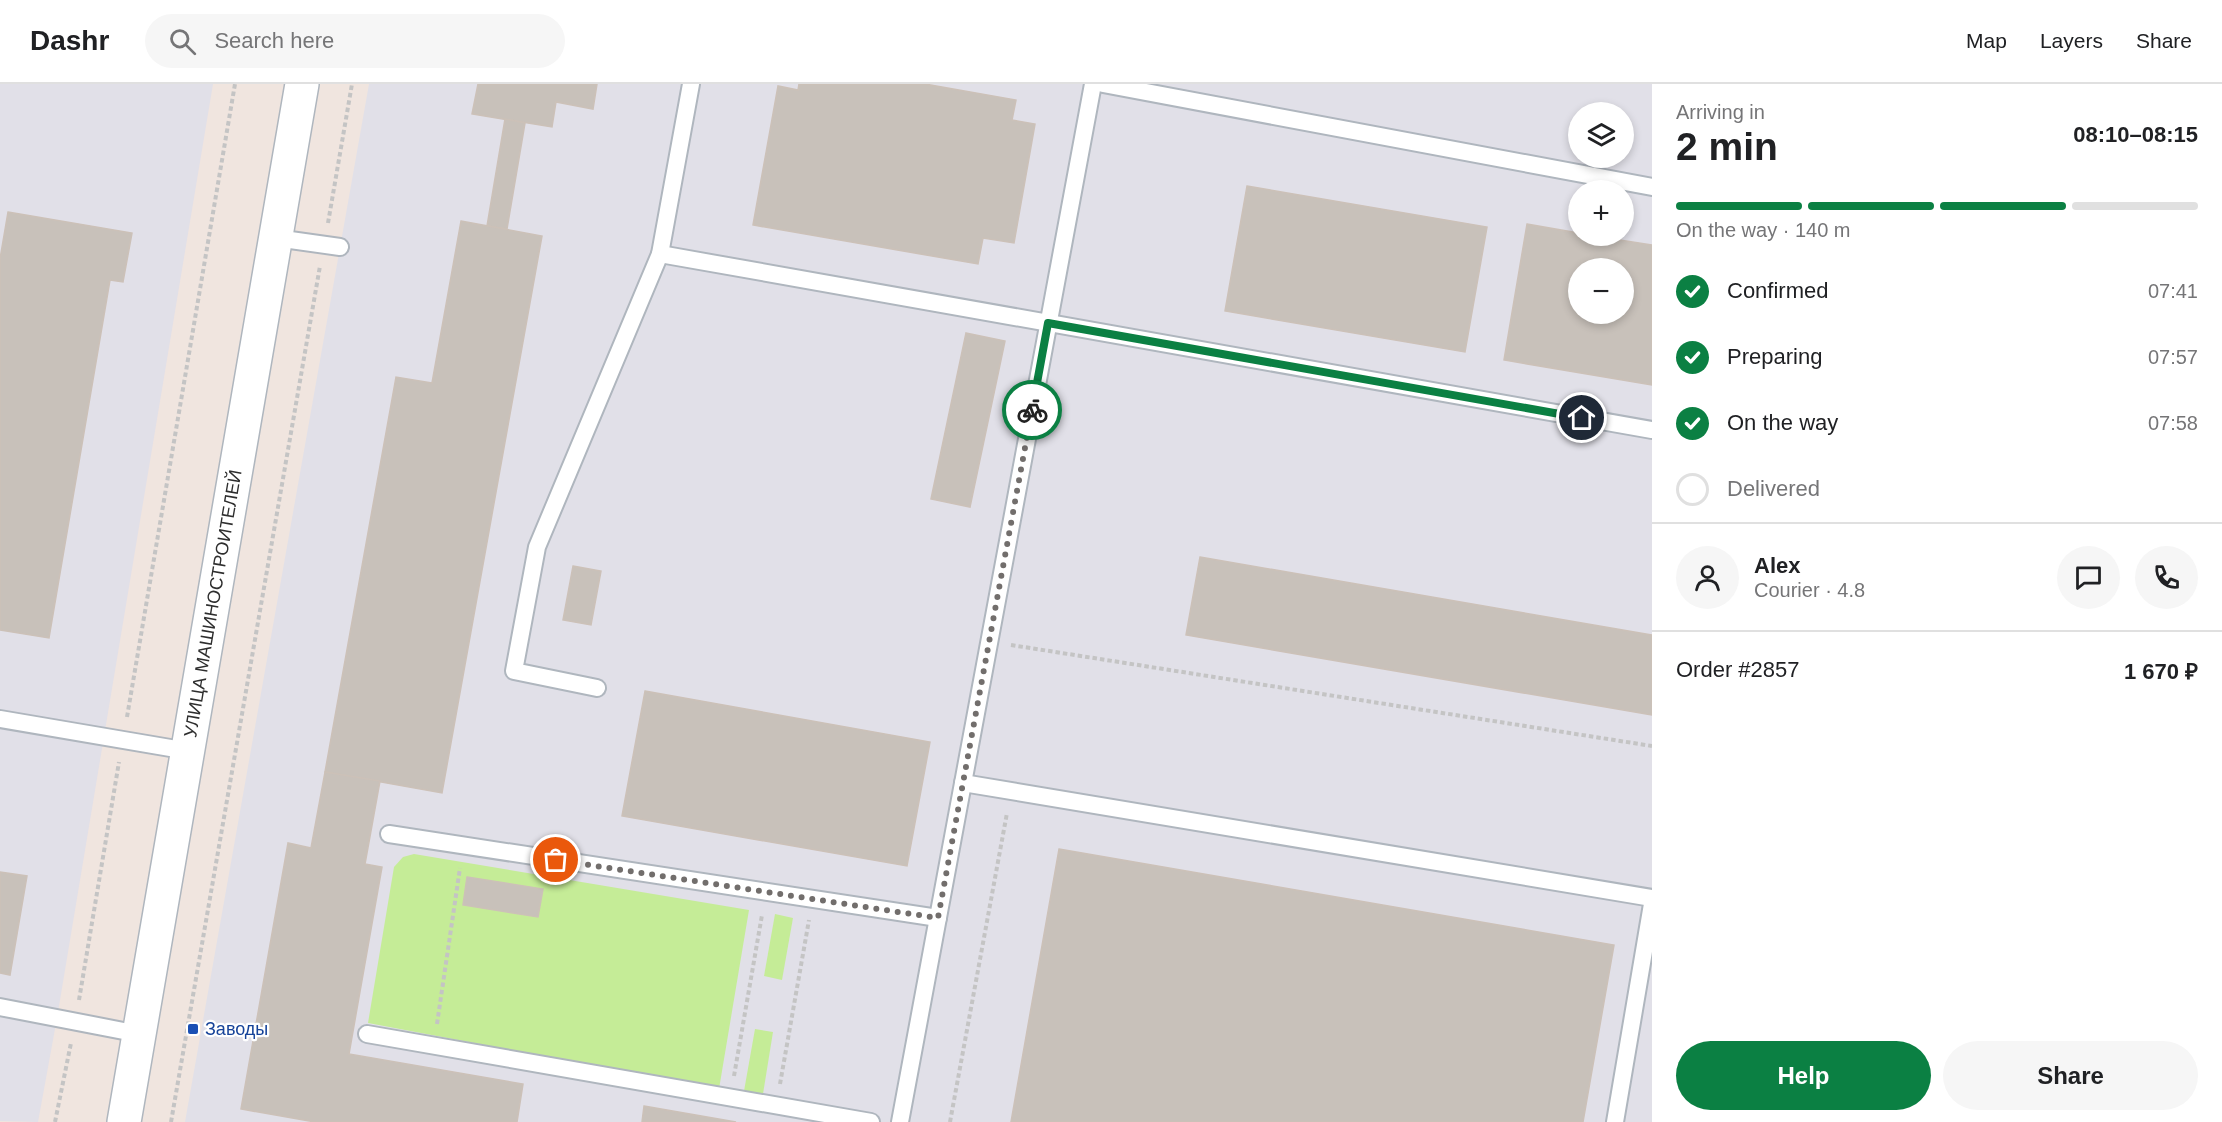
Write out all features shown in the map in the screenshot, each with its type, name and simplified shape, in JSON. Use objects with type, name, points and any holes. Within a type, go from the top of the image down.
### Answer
[{"type":"main road","name":"УЛИЦА МАШИНОСТРОИТЕЛЕЙ","points":[[124,1122],[302,84]]},
{"type":"lane","points":[[597,688],[513,671],[537,547],[660,254],[691,84]]},
{"type":"lane","points":[[900,1122],[1093,84]]},
{"type":"lane","points":[[1103,84],[1652,187]]},
{"type":"lane","points":[[276,238],[332,246]]},
{"type":"lane","points":[[660,254],[1652,430]]},
{"type":"lane","points":[[0,719],[188,751]]},
{"type":"lane","points":[[963,783],[1652,898]]},
{"type":"lane","points":[[389,834],[938,918]]},
{"type":"lane","points":[[1615,1122],[1652,904]]},
{"type":"lane","points":[[0,1007],[139,1034]]},
{"type":"lane","points":[[367,1034],[871,1122]]},
{"type":"path","points":[[55,1122],[75,1021],[235,84]]},
{"type":"path","points":[[171,1122],[332,246],[352,84]]},
{"type":"path","points":[[989,641],[1652,746]]},
{"type":"path","points":[[950,1122],[1011,791]]},
{"type":"path","points":[[434,1046],[463,845]]},
{"type":"path","points":[[730,1097],[766,891]]},
{"type":"path","points":[[776,1106],[813,898]]},
{"type":"shaded area","points":[[0,84],[213,84],[38,1122],[0,1121]]},
{"type":"shaded area","points":[[369,84],[1652,84],[1652,1122],[185,1122]]},
{"type":"green space","points":[[414,854],[749,910],[719,1089],[368,1023],[394,867],[403,857]]},
{"type":"green space","points":[[775,914],[793,918],[782,980],[764,976]]},
{"type":"green space","points":[[755,1029],[773,1032],[763,1094],[744,1091]]},
{"type":"building","points":[[478,84],[597,84],[593,109],[556,102],[552,127],[472,114]]},
{"type":"building","points":[[799,84],[925,84],[1016,100],[1012,120],[1035,124],[1014,243],[983,238],[978,264],[753,225],[778,86],[798,90]]},
{"type":"building","points":[[505,119],[525,123],[507,229],[487,226]]},
{"type":"building","points":[[1247,186],[1487,227],[1465,352],[1225,311]]},
{"type":"building","points":[[8,212],[132,233],[123,282],[110,280],[49,638],[0,630],[0,259]]},
{"type":"building","points":[[461,221],[542,236],[442,793],[325,772],[396,377],[432,383]]},
{"type":"building","points":[[1527,224],[1568,231],[1568,246],[1634,246],[1634,242],[1652,245],[1652,385],[1504,360]]},
{"type":"building","points":[[966,333],[1005,341],[970,507],[931,499]]},
{"type":"building","points":[[1200,557],[1652,635],[1652,715],[1186,635]]},
{"type":"building","points":[[573,566],[601,571],[591,625],[563,620]]},
{"type":"building","points":[[645,691],[930,742],[907,866],[622,816]]},
{"type":"building","points":[[325,772],[380,781],[365,864],[382,867],[349,1054],[523,1084],[517,1122],[315,1122],[241,1109],[288,843],[311,848]]},
{"type":"building","points":[[1059,849],[1614,945],[1583,1122],[1011,1122]]},
{"type":"building","points":[[0,872],[27,876],[10,975],[0,973]]},
{"type":"building","points":[[467,877],[543,889],[538,917],[463,905]]},
{"type":"building","points":[[644,1106],[736,1122],[642,1122]]},
{"type":"way so far","points":[[556,860],[938,918],[1032,410]]},
{"type":"place","name":"Заводы","points":[[193,1029]]},
{"type":"route","points":[[1032,410],[1048,323],[1582,418]]}]
